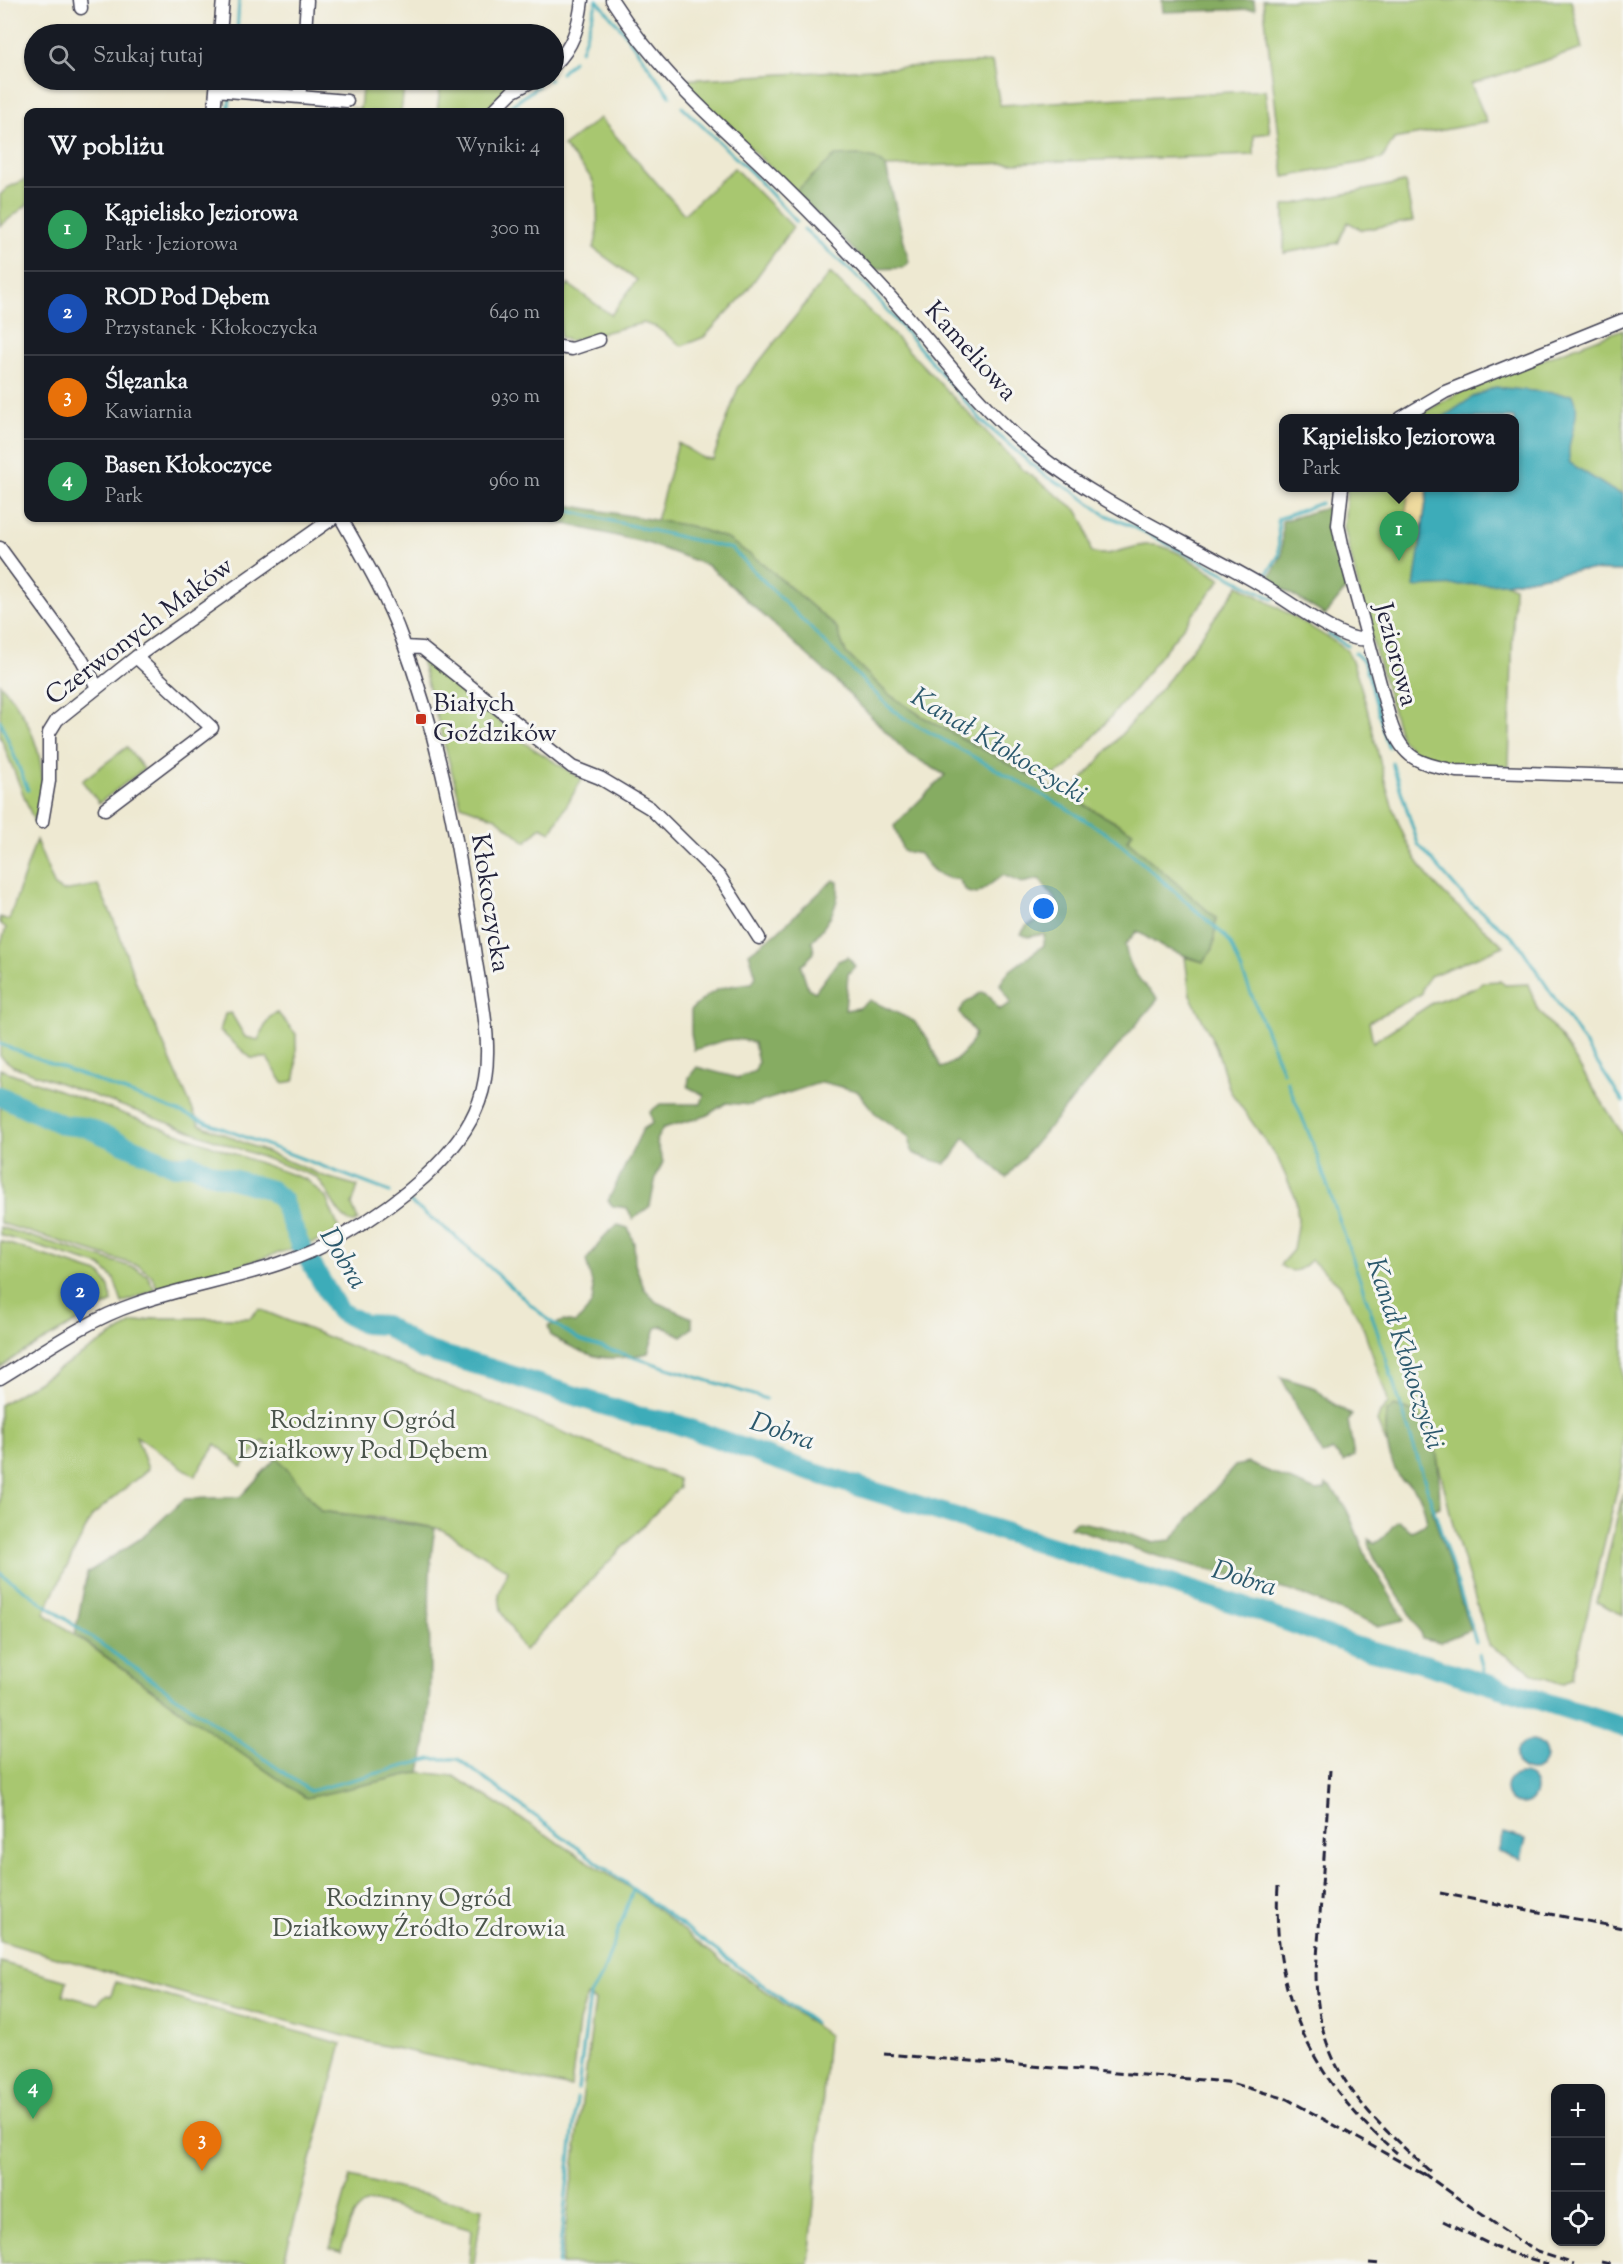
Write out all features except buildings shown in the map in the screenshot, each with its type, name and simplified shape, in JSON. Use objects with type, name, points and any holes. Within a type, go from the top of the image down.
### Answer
[{"type":"street","points":[[221,24],[223,0]]},
{"type":"street","points":[[306,24],[307,0]]},
{"type":"street","points":[[564,54],[574,38],[582,0]]},
{"type":"street","name":"Kameliowa","points":[[612,0],[641,42],[685,93],[810,213],[885,291],[1002,423],[1034,452],[1103,497],[1262,585],[1327,625],[1354,639],[1367,639]]},
{"type":"street","points":[[214,108],[216,90]]},
{"type":"street","points":[[251,90],[299,97],[347,100]]},
{"type":"street","points":[[299,97],[300,90]]},
{"type":"street","points":[[496,108],[516,90]]},
{"type":"street","points":[[1408,414],[1445,392],[1623,320]]},
{"type":"street","points":[[564,348],[572,349],[599,340]]},
{"type":"street","name":"Jeziorowa","points":[[1342,492],[1338,525],[1367,639],[1391,724],[1401,749],[1410,756],[1431,765],[1456,771],[1623,776]]},
{"type":"street","name":"Czerwonych Maków","points":[[42,822],[49,781],[49,733],[53,725],[136,657],[327,522]]},
{"type":"street","name":"Kłokoczycka","points":[[0,1378],[120,1310],[294,1261],[325,1246],[382,1209],[457,1145],[471,1122],[485,1080],[485,1023],[452,808],[430,722],[405,647],[395,622],[343,522]]},
{"type":"street","points":[[0,548],[82,660],[97,687]]},
{"type":"street","points":[[405,647],[422,648],[573,767],[600,778],[650,808],[720,877],[759,938]]},
{"type":"street","points":[[105,809],[212,728],[136,657]]},
{"type":"green space","points":[[1162,0],[1254,0],[1255,9],[1163,12]]},
{"type":"green space","points":[[1263,0],[1571,0],[1582,49],[1471,84],[1487,122],[1394,139],[1382,159],[1284,177]]},
{"type":"green space","points":[[992,62],[1000,105],[1265,90],[1270,133],[1254,135],[1254,155],[886,167],[875,159],[795,192],[681,80]]},
{"type":"green space","points":[[362,90],[404,90],[402,108],[360,108]]},
{"type":"green space","points":[[440,90],[507,90],[495,99],[490,108],[438,108]]},
{"type":"green space","points":[[600,118],[684,214],[734,168],[793,227],[743,296],[704,337],[682,346],[656,327],[643,323],[569,341],[564,339],[564,290],[568,284],[611,315],[637,280],[593,248],[597,234],[597,202],[593,183],[585,169],[564,145]]},
{"type":"green space","points":[[858,155],[875,159],[886,167],[909,262],[903,268],[873,269],[795,192],[835,156]]},
{"type":"green space","points":[[24,180],[24,207],[0,226],[0,195],[7,188]]},
{"type":"green space","points":[[1405,182],[1413,221],[1362,230],[1348,222],[1338,243],[1284,253],[1284,206]]},
{"type":"green space","points":[[830,273],[886,327],[1021,468],[1077,510],[1085,524],[1091,552],[1106,554],[1138,546],[1155,545],[1180,554],[1221,579],[1131,693],[1067,768],[1042,781],[923,717],[888,694],[846,653],[836,627],[762,563],[726,538],[690,526],[656,521],[678,443],[703,458],[713,459],[738,388]]},
{"type":"green space","points":[[1623,329],[1623,571],[1579,570],[1506,583],[1514,587],[1509,767],[1450,765],[1419,755],[1401,739],[1364,612],[1344,527],[1347,492],[1519,492],[1519,414],[1421,414],[1467,388]]},
{"type":"green space","points":[[564,505],[690,526],[726,538],[762,563],[836,627],[846,653],[888,694],[923,717],[1133,832],[1127,840],[1216,918],[1213,949],[1203,962],[1162,947],[1137,931],[1125,945],[1136,975],[1158,999],[1006,1178],[964,1137],[954,1155],[945,1164],[912,1152],[909,1137],[875,1113],[857,1091],[822,1082],[751,1105],[726,1103],[706,1116],[663,1128],[656,1140],[663,1162],[656,1177],[650,1206],[633,1219],[627,1208],[613,1206],[608,1201],[643,1129],[653,1123],[650,1112],[660,1104],[701,1104],[704,1095],[688,1087],[689,1077],[697,1067],[738,1078],[755,1071],[758,1063],[754,1043],[731,1039],[694,1050],[691,1010],[718,989],[752,983],[756,976],[749,953],[776,933],[833,880],[838,882],[835,907],[828,921],[812,941],[814,953],[801,966],[808,988],[815,992],[838,961],[848,957],[855,966],[848,974],[845,1010],[858,1008],[870,1000],[914,1021],[928,1039],[941,1068],[962,1055],[975,1033],[959,1013],[964,1004],[982,992],[991,997],[999,1010],[1011,1003],[1000,984],[1008,972],[1044,945],[1044,934],[1028,937],[1021,934],[1026,926],[1046,918],[1057,902],[1039,879],[1022,883],[1003,875],[977,894],[967,892],[958,879],[940,875],[927,864],[920,854],[903,851],[894,826],[945,775],[907,753],[836,681],[709,566],[647,543],[556,522],[564,522]]},
{"type":"green space","points":[[1329,507],[1347,588],[1325,615],[1268,580],[1282,555],[1282,521]]},
{"type":"green space","points":[[1239,585],[1316,630],[1348,652],[1366,706],[1388,792],[1409,846],[1424,871],[1442,892],[1504,946],[1430,976],[1421,994],[1369,1022],[1373,1042],[1434,1002],[1477,987],[1482,982],[1500,981],[1505,985],[1528,984],[1537,1008],[1562,1039],[1623,1135],[1623,1465],[1572,1678],[1562,1684],[1537,1675],[1489,1645],[1454,1529],[1433,1441],[1415,1413],[1386,1425],[1387,1445],[1377,1422],[1380,1413],[1388,1404],[1387,1397],[1362,1324],[1339,1284],[1311,1260],[1304,1267],[1292,1271],[1280,1265],[1293,1250],[1298,1220],[1296,1199],[1278,1159],[1230,1091],[1216,1047],[1190,995],[1185,957],[1203,962],[1213,949],[1216,918],[1127,840],[1133,832],[1068,796],[1170,678]]},
{"type":"green space","points":[[422,655],[526,744],[582,779],[551,832],[541,827],[526,842],[496,818],[461,805],[420,656]]},
{"type":"green space","points":[[0,684],[22,714],[37,750],[42,787],[35,824],[0,736]]},
{"type":"green space","points":[[127,747],[144,769],[99,803],[82,781]]},
{"type":"green space","points":[[36,840],[55,887],[63,891],[98,885],[116,925],[137,985],[199,1124],[326,1177],[358,1186],[352,1205],[358,1220],[353,1223],[342,1215],[316,1177],[13,1066],[0,1056],[0,946],[6,928],[0,923],[0,917],[9,920]]},
{"type":"green space","points":[[277,1012],[296,1034],[297,1064],[294,1081],[283,1083],[267,1058],[251,1058],[220,1031],[225,1014],[231,1013],[245,1037],[258,1040],[269,1018]]},
{"type":"green space","points":[[0,1069],[307,1180],[326,1198],[338,1226],[337,1231],[323,1240],[296,1250],[294,1248],[180,1285],[158,1289],[152,1276],[139,1266],[0,1223],[0,1102],[171,1170],[192,1171],[242,1188],[247,1178],[202,1161],[162,1152],[88,1121],[56,1114],[0,1091]]},
{"type":"green space","points":[[618,1225],[628,1228],[634,1243],[635,1264],[644,1288],[656,1302],[692,1318],[692,1328],[682,1336],[662,1326],[656,1328],[648,1353],[608,1358],[587,1354],[551,1336],[548,1326],[564,1321],[575,1323],[589,1308],[593,1287],[586,1260],[607,1233]]},
{"type":"green space","points":[[0,1227],[135,1268],[147,1275],[155,1290],[122,1303],[114,1279],[101,1266],[0,1235]]},
{"type":"green space","points":[[0,1241],[101,1274],[109,1287],[112,1302],[18,1355],[0,1368]]},
{"type":"green space","points":[[259,1309],[678,1479],[679,1488],[524,1651],[501,1611],[499,1594],[508,1570],[441,1529],[390,1519],[321,1511],[263,1441],[242,1467],[216,1444],[195,1476],[136,1436],[148,1469],[92,1516],[44,1613],[306,1798],[420,1772],[454,1776],[633,1890],[719,1959],[828,2035],[809,2264],[561,2264],[595,2001],[587,1996],[579,2022],[571,2087],[376,2044],[205,2000],[0,1941],[0,1405],[131,1324],[155,1318],[250,1318]]},
{"type":"green space","points":[[1281,1377],[1316,1388],[1329,1401],[1352,1415],[1348,1421],[1354,1456],[1344,1462],[1332,1450],[1322,1455]]},
{"type":"green space","points":[[1394,1406],[1416,1414],[1431,1434],[1435,1446],[1439,1470],[1440,1507],[1432,1510],[1470,1630],[1440,1642],[1422,1638],[1378,1565],[1368,1539],[1375,1543],[1379,1541],[1398,1521],[1412,1531],[1427,1523],[1417,1491],[1401,1480],[1390,1456],[1386,1421],[1387,1412]]},
{"type":"green space","points":[[277,1457],[321,1511],[435,1528],[431,1558],[429,1712],[420,1772],[306,1798],[75,1634],[87,1573],[143,1537],[184,1499],[240,1497]]},
{"type":"green space","points":[[1248,1463],[1316,1491],[1325,1490],[1326,1485],[1334,1491],[1346,1510],[1366,1556],[1405,1620],[1377,1626],[1298,1593],[1157,1556],[1070,1527],[1076,1521],[1114,1529],[1151,1542],[1171,1540],[1235,1466]]},
{"type":"green space","points":[[1623,1493],[1623,1615],[1597,1602]]},
{"type":"green space","points":[[0,1962],[67,1981],[63,1995],[97,2004],[107,1995],[111,1996],[115,1982],[342,2044],[283,2264],[0,2264]]},
{"type":"green space","points":[[350,2177],[482,2208],[474,2264],[469,2264],[472,2230],[375,2202],[367,2203],[356,2213],[341,2251],[330,2248]]},
{"type":"sand","points":[[1408,492],[1427,492],[1420,540],[1402,538]]},
{"type":"water","points":[[1495,387],[1573,395],[1576,412],[1569,445],[1570,463],[1612,490],[1623,494],[1623,571],[1579,570],[1505,583],[1414,587],[1427,492],[1519,492],[1519,414],[1448,414],[1473,397]]},
{"type":"water","points":[[1531,1741],[1542,1745],[1546,1756],[1542,1767],[1531,1771],[1520,1767],[1516,1756],[1520,1745]]},
{"type":"water","points":[[1521,1774],[1532,1778],[1536,1789],[1532,1800],[1521,1804],[1510,1800],[1506,1789],[1510,1778]]},
{"type":"water","points":[[1504,1833],[1526,1839],[1521,1859],[1498,1852]]},
{"type":"waterway","name":"Kanał Kłokoczycki","points":[[238,24],[239,0]]},
{"type":"waterway","points":[[597,0],[624,32],[670,96]]},
{"type":"waterway","points":[[581,51],[597,1]]},
{"type":"waterway","points":[[564,70],[573,61]]},
{"type":"waterway","points":[[508,108],[533,90]]},
{"type":"waterway","name":"Kanał Kłokoczycki","points":[[229,108],[230,99]]},
{"type":"waterway","points":[[682,107],[753,174],[797,222]]},
{"type":"waterway","points":[[804,229],[863,282],[983,422],[1045,476],[1073,491],[1106,515],[1145,532],[1273,599]]},
{"type":"waterway","points":[[1263,580],[1279,555],[1278,519],[1321,503]]},
{"type":"waterway","name":"Kanał Kłokoczycki","points":[[564,510],[732,549],[888,706],[904,718],[1071,811],[1115,839],[1224,935],[1231,944],[1283,1072]]},
{"type":"waterway","points":[[1329,634],[1348,646]]},
{"type":"waterway","points":[[1355,653],[1365,663],[1388,747]]},
{"type":"waterway","points":[[0,720],[28,790]]},
{"type":"waterway","points":[[1392,763],[1418,844],[1465,898],[1517,941],[1623,1102]]},
{"type":"waterway","points":[[0,1044],[390,1192]]},
{"type":"waterway","name":"Kanał Kłokoczycki","points":[[1287,1081],[1312,1141],[1371,1312],[1476,1642]]},
{"type":"waterway","name":"Dobra","points":[[0,1096],[63,1125],[85,1127],[175,1166],[191,1164],[214,1174],[271,1190],[282,1200],[300,1245],[339,1311],[364,1324],[385,1325],[421,1349],[492,1369],[637,1416],[671,1422],[805,1470],[1255,1610],[1357,1647],[1428,1665],[1623,1727]]},
{"type":"waterway","points":[[407,1200],[455,1236],[547,1319],[579,1340],[766,1399]]},
{"type":"waterway","points":[[0,1573],[310,1791],[431,1759],[458,1759],[814,2023]]},
{"type":"waterway","name":"Kanał Kłokoczycki","points":[[1479,1654],[1487,1685]]},
{"type":"waterway","points":[[578,2089],[590,1995],[602,1975],[633,1890]]},
{"type":"waterway","points":[[558,2264],[577,2098]]},
{"type":"railway","points":[[1330,1770],[1316,1972],[1318,2006],[1325,2036],[1335,2062],[1349,2087],[1366,2109],[1433,2174]]},
{"type":"railway","points":[[1278,1886],[1278,1926],[1282,1964],[1291,2001],[1304,2035],[1321,2067],[1342,2098],[1397,2153]]},
{"type":"railway","points":[[1440,1893],[1623,1928]]},
{"type":"railway","points":[[884,2054],[1227,2082],[1287,2099],[1430,2178]]},
{"type":"railway","points":[[1423,2173],[1521,2242],[1538,2252],[1574,2264]]},
{"type":"railway","points":[[1443,2221],[1501,2250],[1548,2264]]},
{"type":"railway","points":[[1601,2262],[1610,2264]]},
{"type":"railway","points":[[1369,2263],[1381,2264]]},
{"type":"place","name":"Kąpielisko Jeziorowa","points":[[1399,561]]},
{"type":"place","name":"Białych Goździków","points":[[421,719]]},
{"type":"place","name":"ROD Pod Dębem","points":[[80,1323]]},
{"type":"place","name":"Basen Kłokoczyce","points":[[33,2119]]},
{"type":"place","name":"Ślęzanka","points":[[202,2171]]},
{"type":"park label","name":"Rodzinny Ogród Działkowy Pod Dębem","points":[[363,1436]]},
{"type":"park label","name":"Rodzinny Ogród Działkowy Źródło Zdrowia","points":[[419,1914]]}]
